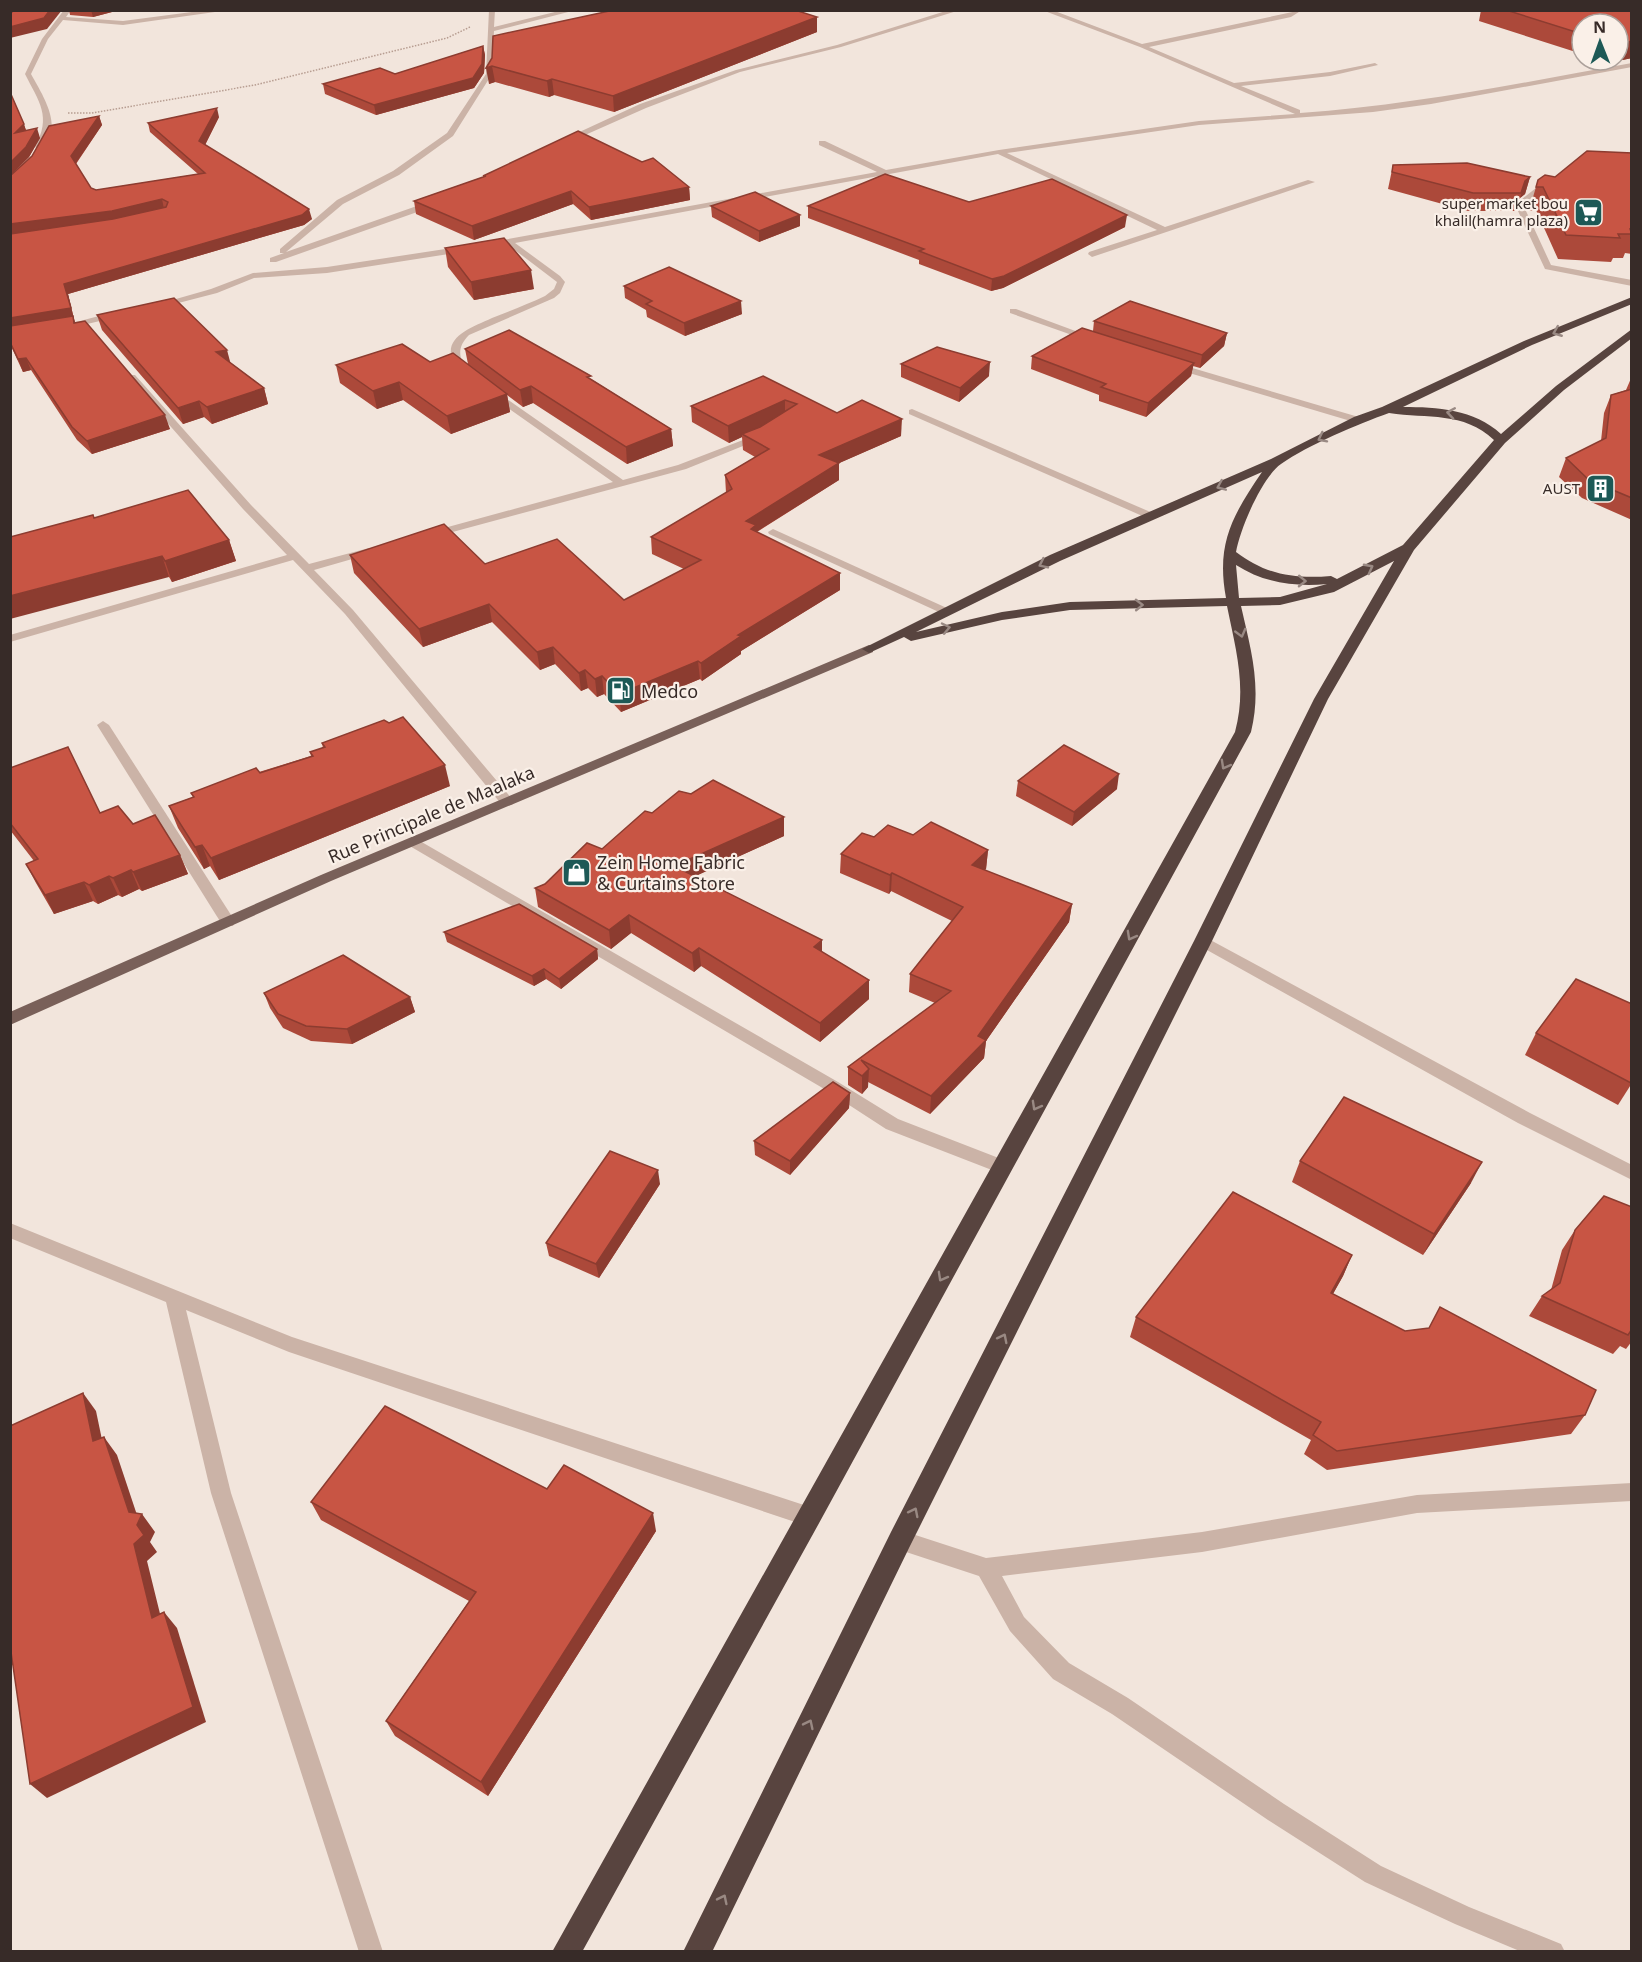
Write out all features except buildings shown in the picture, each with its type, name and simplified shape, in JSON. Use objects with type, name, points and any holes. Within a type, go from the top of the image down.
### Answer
[{"type":"highway","points":[[869,649],[1055,558],[1275,462],[1358,420],[1386,410],[1528,344],[1632,300]]},
{"type":"highway","points":[[697,1952],[900,1540],[1203,942],[1321,699],[1408,548],[1501,440],[1560,388],[1632,332]]},
{"type":"highway","points":[[1386,410],[1440,411],[1464,415],[1491,428],[1501,440]]},
{"type":"highway","points":[[566,1952],[810,1517],[1244,732],[1251,713],[1249,687],[1244,643],[1233,604],[1229,578],[1230,554],[1234,530],[1275,462]]},
{"type":"highway","points":[[869,649],[938,630],[1070,606],[1233,604],[1280,601],[1329,589],[1408,548]]},
{"type":"highway","points":[[1230,554],[1245,567],[1275,579],[1320,581],[1350,578]]},
{"type":"main road","name":"Rue Principale de Maalaka","points":[[10,1019],[413,842],[869,649]]},
{"type":"street","points":[[34,155],[45,138],[49,112],[28,74],[45,39],[68,10]]},
{"type":"street","points":[[61,18],[123,23],[226,10]]},
{"type":"street","points":[[490,30],[573,10]]},
{"type":"street","points":[[555,145],[633,110],[738,71],[839,46],[957,10]]},
{"type":"street","points":[[1045,10],[1142,46],[1303,114]]},
{"type":"street","points":[[1142,46],[1291,15],[1299,10]]},
{"type":"street","points":[[253,276],[340,202],[396,173],[450,134],[489,74],[491,15]]},
{"type":"street","points":[[1234,85],[1330,74],[1375,65]]},
{"type":"street","points":[[152,306],[214,291],[253,276],[327,270],[509,242],[999,152],[1199,123],[1373,110],[1431,102],[1632,65]]},
{"type":"street","points":[[822,143],[885,173]]},
{"type":"street","points":[[999,152],[1162,229]]},
{"type":"street","points":[[1556,177],[1525,201],[1522,211],[1544,262],[1559,271],[1632,283]]},
{"type":"street","points":[[1092,254],[1162,229],[1311,182]]},
{"type":"street","points":[[273,260],[447,198]]},
{"type":"street","points":[[470,377],[456,363],[455,346],[459,339],[466,333],[545,299],[560,287],[561,282],[557,278],[509,242]]},
{"type":"street","points":[[1013,311],[1102,343]]},
{"type":"street","points":[[55,328],[89,326],[129,312]]},
{"type":"street","points":[[1158,361],[1358,420]]},
{"type":"street","points":[[120,363],[247,507],[349,612],[507,802]]},
{"type":"street","points":[[484,387],[619,482]]},
{"type":"street","points":[[912,412],[1151,516]]},
{"type":"street","points":[[423,536],[682,467],[744,444],[772,430]]},
{"type":"street","points":[[773,532],[945,611]]},
{"type":"street","points":[[308,568],[377,549]]},
{"type":"street","points":[[10,639],[296,556]]},
{"type":"street","points":[[103,725],[228,922]]},
{"type":"street","points":[[413,842],[832,1086],[892,1124],[1002,1167]]},
{"type":"street","points":[[1203,942],[1463,1086],[1632,1173]]},
{"type":"street","points":[[10,1230],[300,1348],[810,1517]]},
{"type":"street","points":[[174,1297],[221,1493],[371,1952]]},
{"type":"street","points":[[900,1540],[986,1568],[1202,1542],[1417,1504],[1632,1492]]},
{"type":"street","points":[[986,1568],[1017,1624],[1061,1671],[1120,1706],[1276,1812],[1373,1874],[1463,1917],[1553,1952]]},
{"type":"path","points":[[49,112],[92,113],[255,86],[447,38],[491,15]]},
{"type":"place","name":"super market bou khalil(hamra plaza)","points":[[1589,212]]},
{"type":"place","name":"AUST","points":[[1601,488]]},
{"type":"place","name":"Medco","points":[[620,691]]},
{"type":"place","name":"Zein Home Fabric & Curtains Store","points":[[576,872]]}]
